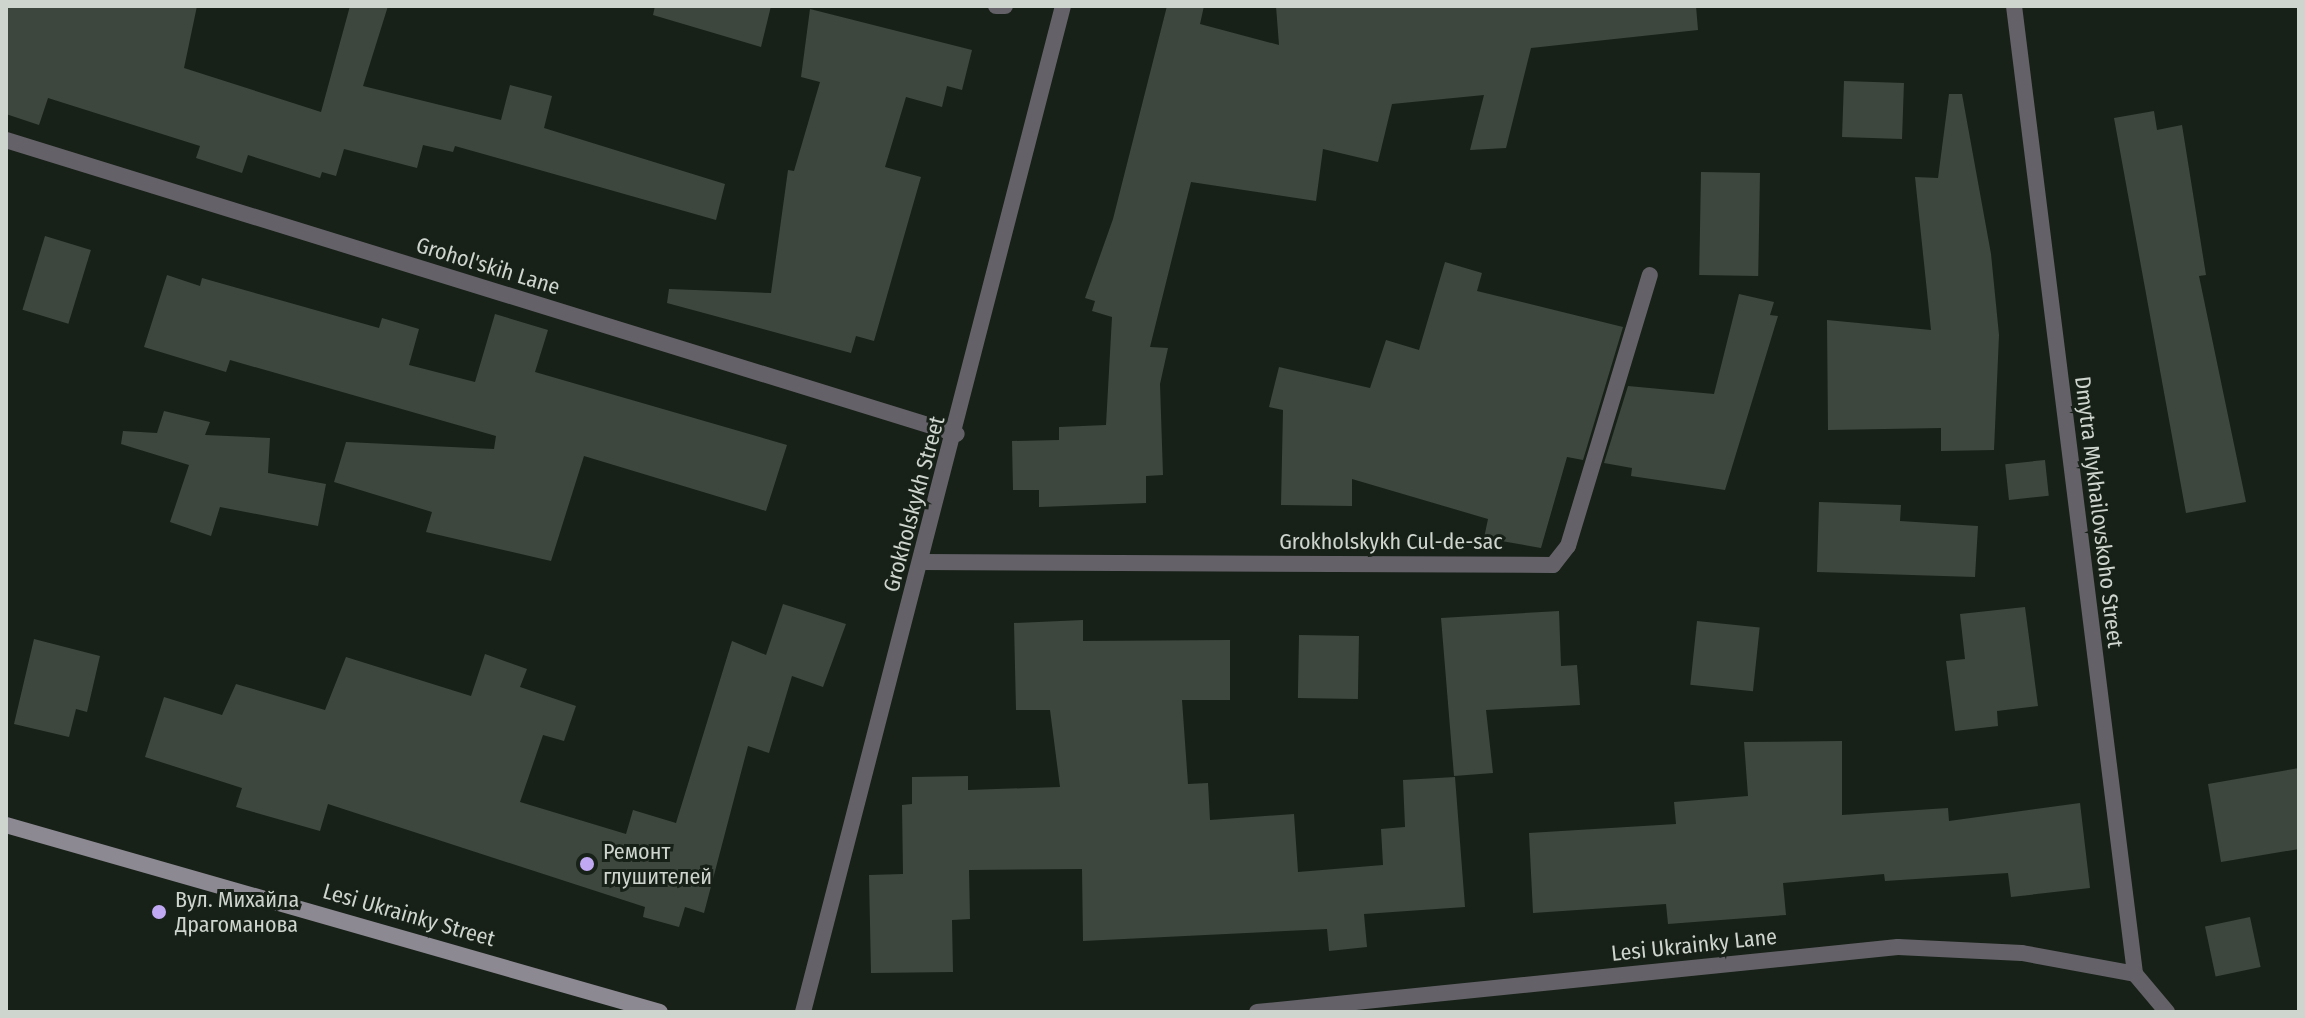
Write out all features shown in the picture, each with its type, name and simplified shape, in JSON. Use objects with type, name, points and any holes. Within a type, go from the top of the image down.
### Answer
[{"type":"main road","name":"Lesi Ukrainky Street","points":[[6,825],[660,1012]]},
{"type":"street","points":[[996,6],[1005,6]]},
{"type":"street","name":"Grokholskykh Street","points":[[803,1012],[957,434],[1063,6]]},
{"type":"street","name":"Dmytra Mykhailovskoho Street","points":[[2014,6],[2135,974]]},
{"type":"street","name":"Grohol'skih Lane","points":[[6,140],[957,434]]},
{"type":"street","name":"Grokholskykh Сul-de-sac","points":[[921,562],[1553,565],[1568,546],[1650,275]]},
{"type":"street","name":"Lesi Ukrainky Lane","points":[[1257,1012],[1898,947],[2022,953],[2135,974]]},
{"type":"street","points":[[2135,974],[2167,1012]]},
{"type":"building","points":[[6,6],[197,6],[184,68],[321,112],[350,6],[388,6],[363,86],[501,120],[510,85],[552,96],[544,128],[725,184],[716,220],[455,146],[453,152],[423,145],[417,168],[344,149],[336,176],[322,172],[320,178],[248,155],[242,173],[196,158],[200,146],[48,98],[39,125],[6,114]]},
{"type":"building","points":[[655,6],[771,6],[761,47],[653,15]]},
{"type":"building","points":[[1167,6],[1204,6],[1200,24],[1279,45],[1276,6],[1696,6],[1698,30],[1531,48],[1506,148],[1470,150],[1484,95],[1392,104],[1378,162],[1323,149],[1316,201],[1191,182],[1150,347],[1168,348],[1160,384],[1163,475],[1146,476],[1146,503],[1039,507],[1039,490],[1013,490],[1012,441],[1059,440],[1059,427],[1106,425],[1112,317],[1092,311],[1095,301],[1085,298],[1113,219]]},
{"type":"building","points":[[810,9],[972,50],[962,90],[947,86],[942,107],[906,97],[885,167],[921,177],[874,341],[856,336],[851,353],[667,303],[669,289],[771,293],[788,170],[794,171],[820,82],[801,77]]},
{"type":"building","points":[[1844,81],[1904,83],[1902,139],[1842,137]]},
{"type":"building","points":[[1949,94],[1962,94],[1991,254],[1999,335],[1994,450],[1941,451],[1941,428],[1828,430],[1827,320],[1931,330],[1915,177],[1938,178]]},
{"type":"building","points":[[2154,111],[2157,130],[2182,125],[2206,275],[2199,276],[2246,502],[2186,513],[2114,118]]},
{"type":"building","points":[[1701,172],[1760,173],[1758,276],[1699,275]]},
{"type":"building","points":[[45,236],[91,250],[68,324],[22,310]]},
{"type":"building","points":[[1445,262],[1482,273],[1477,291],[1623,327],[1583,460],[1567,457],[1541,548],[1484,538],[1488,519],[1352,479],[1352,506],[1281,505],[1283,410],[1269,407],[1279,367],[1370,388],[1386,340],[1419,350]]},
{"type":"building","points":[[167,275],[200,286],[202,278],[379,328],[382,318],[419,329],[409,365],[475,382],[495,314],[548,330],[535,372],[787,445],[766,511],[584,456],[551,561],[426,532],[432,512],[334,482],[346,442],[494,449],[496,436],[230,360],[226,372],[144,347]]},
{"type":"building","points":[[1739,294],[1774,302],[1770,315],[1778,316],[1725,490],[1631,476],[1632,468],[1604,463],[1628,386],[1714,394]]},
{"type":"building","points":[[164,411],[210,422],[205,435],[270,438],[268,473],[326,484],[318,526],[220,507],[211,536],[170,522],[189,465],[121,444],[123,431],[157,433]]},
{"type":"building","points":[[2045,460],[2049,496],[2009,500],[2005,464]]},
{"type":"building","points":[[1819,502],[1901,505],[1900,521],[1978,526],[1975,577],[1817,572]]},
{"type":"building","points":[[783,604],[846,624],[823,687],[792,676],[769,753],[748,746],[704,913],[685,907],[679,927],[643,917],[645,907],[328,804],[320,831],[236,807],[242,788],[145,757],[164,697],[222,715],[236,684],[325,710],[346,657],[471,696],[485,654],[527,669],[520,687],[576,706],[564,741],[543,735],[520,802],[626,834],[633,810],[676,823],[732,641],[766,655]]},
{"type":"building","points":[[2025,607],[2038,706],[1997,711],[1998,726],[1955,731],[1946,661],[1965,659],[1960,614]]},
{"type":"building","points":[[1559,611],[1561,666],[1577,665],[1580,705],[1486,710],[1493,773],[1454,776],[1441,618]]},
{"type":"building","points":[[1083,620],[1083,641],[1230,640],[1230,700],[1182,700],[1188,784],[1208,783],[1210,820],[1294,814],[1298,872],[1383,865],[1381,829],[1405,827],[1403,780],[1455,777],[1465,907],[1364,914],[1367,947],[1329,951],[1327,929],[1083,941],[1082,869],[969,870],[970,919],[952,920],[953,972],[871,973],[869,875],[903,874],[902,805],[912,804],[912,777],[968,776],[968,790],[1060,787],[1050,710],[1016,710],[1014,623]]},
{"type":"building","points":[[1697,621],[1760,628],[1753,691],[1690,685]]},
{"type":"building","points":[[1299,635],[1359,636],[1358,699],[1298,698]]},
{"type":"building","points":[[34,639],[100,656],[87,712],[76,709],[69,737],[14,724]]},
{"type":"building","points":[[1842,741],[1842,815],[1948,808],[1949,821],[2080,803],[2090,888],[2011,897],[2008,873],[1885,881],[1884,874],[1783,883],[1786,915],[1668,924],[1666,904],[1533,913],[1529,833],[1676,824],[1674,802],[1748,796],[1744,742]]},
{"type":"building","points":[[2299,768],[2299,849],[2221,862],[2208,784]]},
{"type":"building","points":[[2250,917],[2261,967],[2216,976],[2205,927]]},
{"type":"place","name":"Ремонт глушителей","points":[[587,864]]},
{"type":"place","name":"Вул. Михайла Драгоманова","points":[[159,912]]}]
